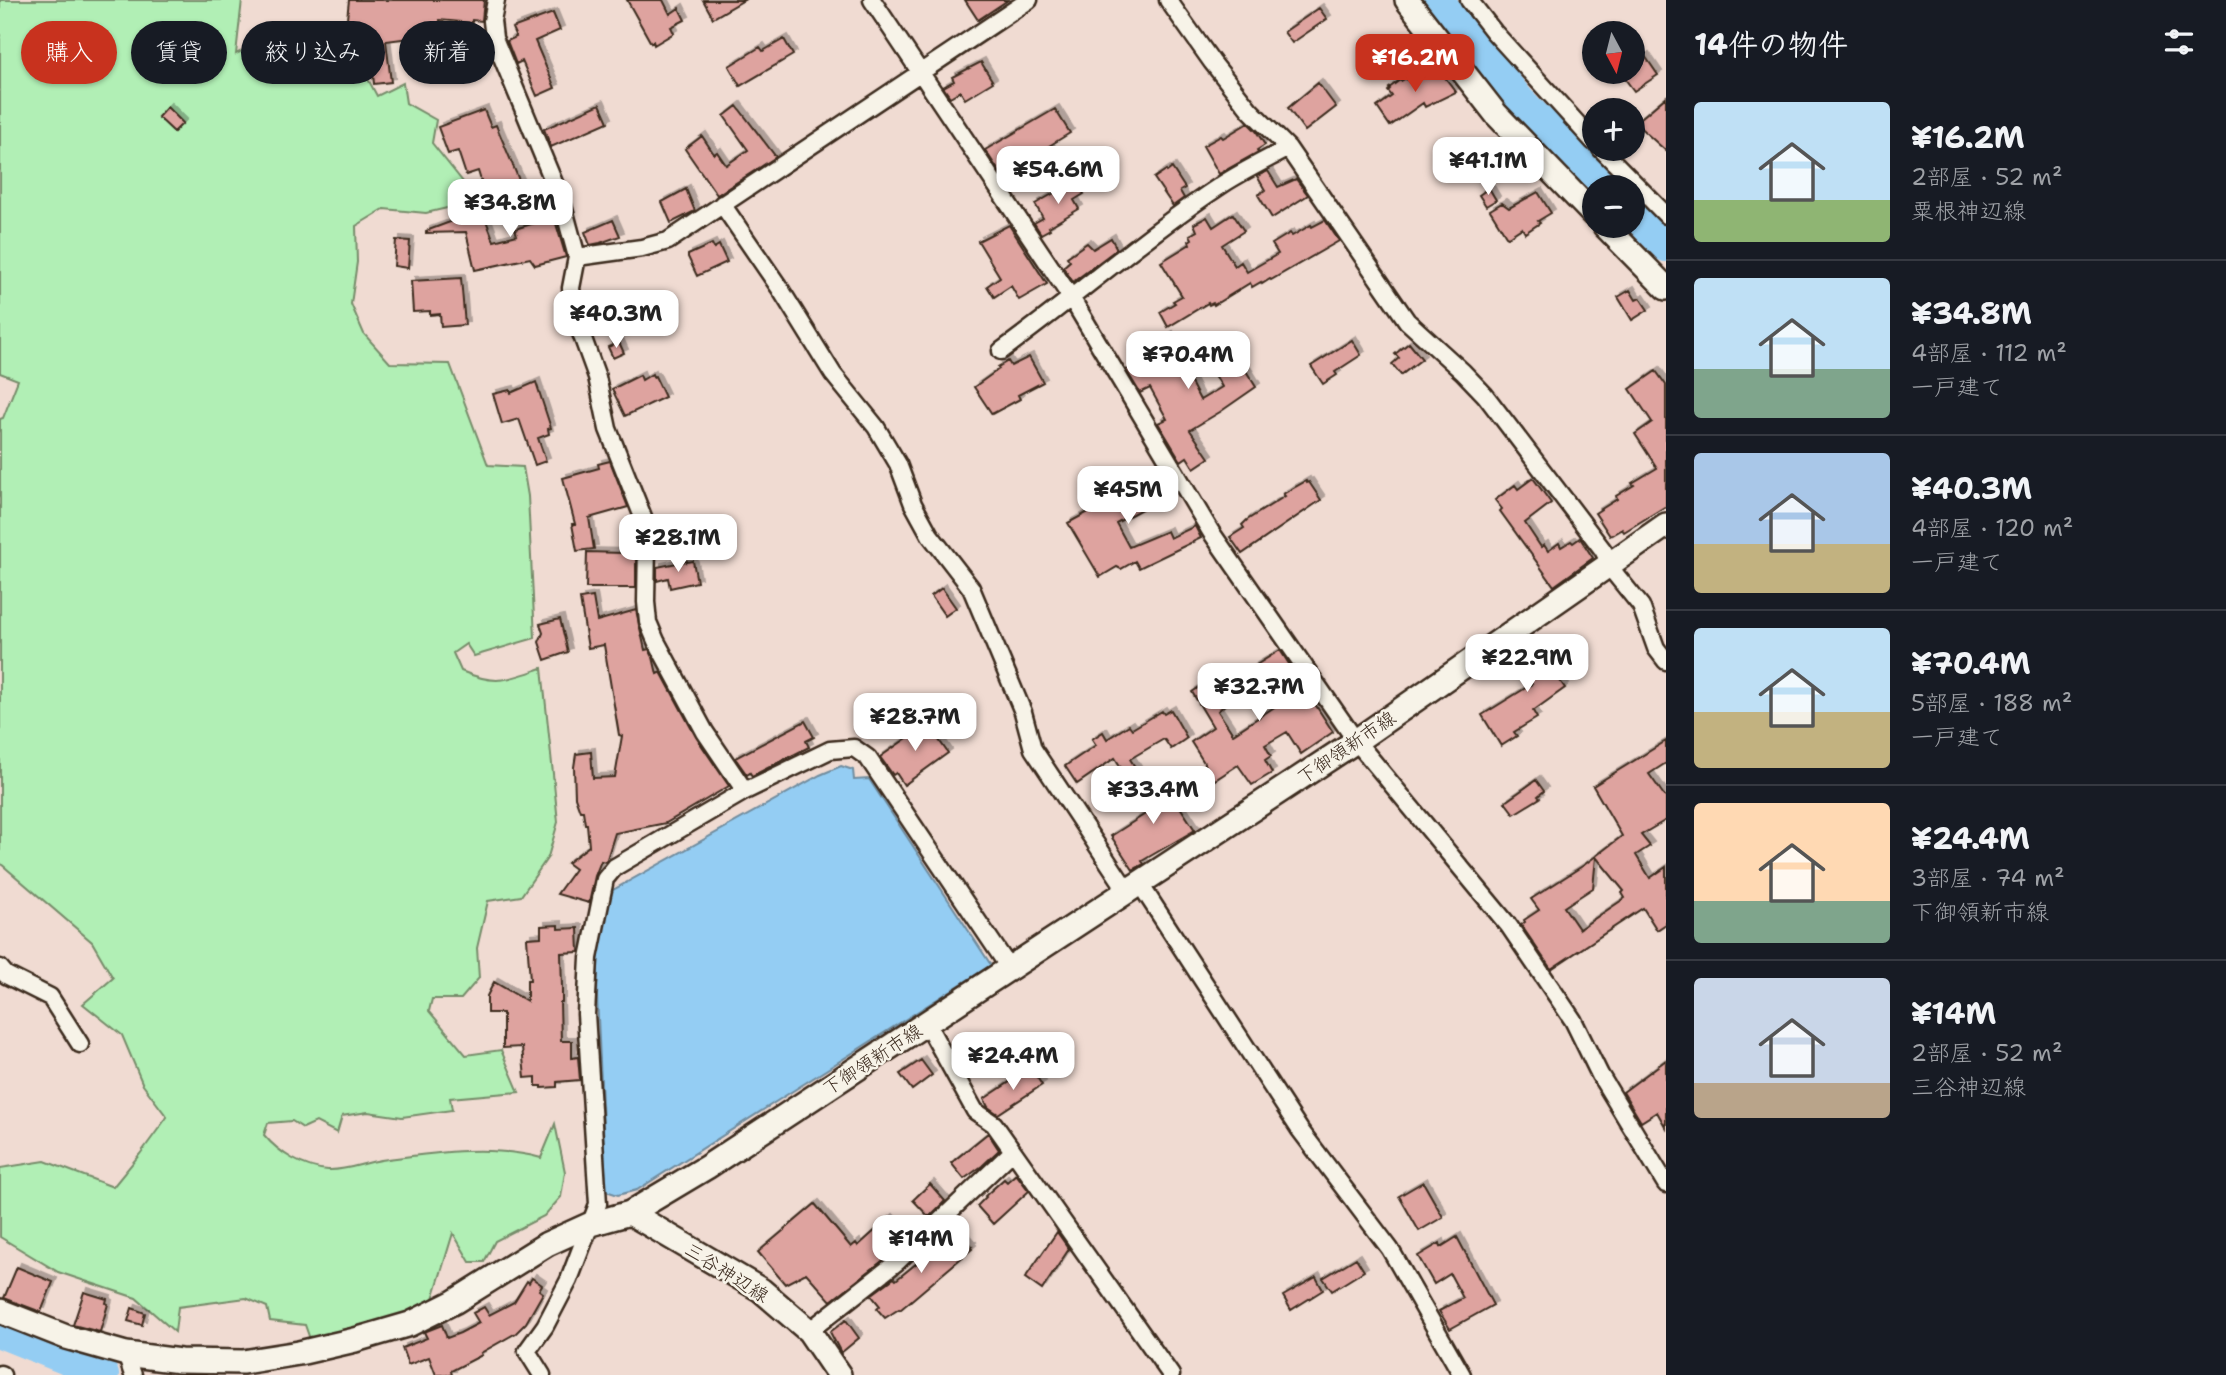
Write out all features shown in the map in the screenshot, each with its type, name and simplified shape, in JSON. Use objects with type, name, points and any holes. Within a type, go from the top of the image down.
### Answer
[{"type":"main road","points":[[1407,0],[1496,114],[1582,203]]},
{"type":"main road","points":[[1617,238],[1666,288]]},
{"type":"main road","name":"下御領新市線","points":[[0,1311],[129,1365],[180,1361],[243,1362],[355,1340],[421,1319],[454,1302],[547,1244],[591,1224],[630,1213],[707,1167],[1356,741],[1666,525]]},
{"type":"main road","name":"三谷神辺線","points":[[630,1213],[761,1290],[809,1331],[839,1375]]},
{"type":"street","points":[[496,0],[492,22],[494,38],[562,202],[577,257],[571,288],[574,314],[597,377],[608,429],[643,517],[647,542],[645,591],[648,622],[705,732],[745,791]]},
{"type":"street","points":[[872,0],[1072,299],[1211,532],[1356,741],[1509,926],[1573,1020],[1600,1075],[1666,1184]]},
{"type":"street","points":[[577,257],[642,248],[668,241],[1029,0]]},
{"type":"street","points":[[1168,0],[1250,110],[1288,148],[1407,321],[1485,396],[1603,550],[1616,575],[1640,606],[1656,648],[1666,661]]},
{"type":"street","points":[[1469,0],[1494,33],[1582,129]]},
{"type":"street","points":[[1001,351],[1223,184],[1288,148]]},
{"type":"street","points":[[1613,161],[1666,215]]},
{"type":"street","points":[[722,204],[779,287],[833,374],[876,428],[898,464],[913,504],[930,535],[971,588],[1023,712],[1032,749],[1134,888],[1300,1130],[1390,1249],[1462,1375]]},
{"type":"street","points":[[542,1375],[527,1351],[545,1326],[569,1280],[598,1204],[587,1003],[589,958],[606,878],[615,867],[745,791],[830,750],[854,748],[868,758],[1010,970]]},
{"type":"street","points":[[0,968],[6,975],[50,997],[80,1044]]},
{"type":"street","points":[[927,1024],[975,1111],[994,1124],[1171,1375]]},
{"type":"street","points":[[809,1331],[897,1262],[1012,1153]]},
{"type":"green space","points":[[0,0],[242,0],[236,54],[241,52],[241,84],[371,84],[377,96],[403,84],[406,103],[436,120],[432,143],[475,197],[464,204],[426,213],[384,209],[356,226],[357,262],[351,304],[364,334],[390,363],[450,364],[488,465],[523,467],[528,496],[535,638],[474,656],[466,644],[453,653],[461,671],[484,679],[502,680],[542,668],[558,822],[548,857],[521,896],[488,901],[477,948],[479,978],[461,999],[432,999],[429,1011],[466,1055],[501,1050],[519,1092],[450,1098],[452,1110],[402,1117],[368,1112],[342,1116],[337,1133],[316,1122],[303,1128],[292,1121],[268,1123],[264,1135],[277,1148],[301,1163],[319,1169],[334,1170],[381,1160],[461,1151],[502,1151],[541,1158],[555,1124],[565,1172],[561,1197],[544,1216],[495,1241],[484,1262],[470,1262],[453,1233],[432,1302],[367,1332],[310,1339],[305,1325],[270,1321],[267,1307],[246,1298],[178,1307],[175,1332],[136,1298],[58,1272],[0,1237],[0,1168],[45,1161],[113,1187],[167,1117],[143,1085],[122,1035],[83,1004],[113,978],[92,942],[0,863],[0,419],[3,418],[18,380],[0,373]]},
{"type":"water","points":[[841,766],[853,770],[854,780],[869,779],[991,965],[637,1190],[618,1195],[606,1191],[597,996],[599,942],[613,890],[820,775]]},
{"type":"building","points":[[349,0],[484,0],[482,21],[399,21],[399,39],[386,41],[391,82],[385,83],[385,21],[347,21]]},
{"type":"building","points":[[627,0],[663,0],[670,14],[679,8],[685,20],[671,27],[674,33],[654,45]]},
{"type":"building","points":[[703,0],[744,0],[713,18]]},
{"type":"building","points":[[965,0],[1008,0],[978,20]]},
{"type":"building","points":[[1319,8],[1327,19],[1292,43],[1284,32]]},
{"type":"building","points":[[553,13],[560,30],[535,41],[555,88],[537,96],[522,61],[516,64],[507,41],[516,37],[512,28]]},
{"type":"building","points":[[784,39],[793,55],[740,86],[729,66],[760,47],[763,51]]},
{"type":"building","points":[[1645,56],[1658,75],[1645,84]]},
{"type":"building","points":[[981,62],[993,82],[965,99],[960,91],[950,97],[943,87],[954,81],[952,77]]},
{"type":"building","points":[[1434,63],[1456,92],[1425,107],[1423,103],[1390,126],[1377,107],[1392,96],[1389,88],[1406,78],[1409,82]]},
{"type":"building","points":[[1318,83],[1336,107],[1305,131],[1288,108]]},
{"type":"building","points":[[1629,84],[1644,84],[1634,91]]},
{"type":"building","points":[[1666,97],[1666,151],[1645,132],[1645,115]]},
{"type":"building","points":[[600,104],[608,122],[551,147],[544,129]]},
{"type":"building","points":[[737,106],[776,157],[717,195],[685,149],[702,136],[714,154],[717,152],[726,165],[748,150],[724,116]]},
{"type":"building","points":[[167,107],[183,123],[174,132],[158,117]]},
{"type":"building","points":[[1055,109],[1070,133],[1049,146],[1051,150],[1004,179],[985,150]]},
{"type":"building","points":[[484,110],[491,127],[496,125],[522,187],[486,197],[478,171],[466,175],[458,151],[448,154],[438,127]]},
{"type":"building","points":[[1248,123],[1265,145],[1257,150],[1258,152],[1219,174],[1203,146]]},
{"type":"building","points":[[1172,168],[1185,188],[1180,191],[1184,198],[1173,206],[1154,178]]},
{"type":"building","points":[[1268,171],[1278,187],[1296,179],[1308,195],[1272,218],[1258,195],[1265,190],[1257,176]]},
{"type":"building","points":[[1075,181],[1084,194],[1074,200],[1079,209],[1041,234],[1034,223],[1043,218],[1035,204]]},
{"type":"building","points":[[1489,188],[1496,200],[1486,206],[1479,195]]},
{"type":"building","points":[[686,189],[695,211],[671,223],[662,202]]},
{"type":"building","points":[[1538,192],[1551,213],[1525,233],[1522,228],[1506,236],[1490,210],[1502,203],[1509,208]]},
{"type":"building","points":[[548,197],[566,257],[535,265],[530,258],[475,270],[466,232],[426,233],[482,210],[494,241],[517,235],[515,229],[541,221],[535,201]]},
{"type":"building","points":[[1233,214],[1244,231],[1222,245],[1235,266],[1241,262],[1247,272],[1278,254],[1272,244],[1290,233],[1292,236],[1325,220],[1339,241],[1271,280],[1252,287],[1250,283],[1214,305],[1208,303],[1168,327],[1160,312],[1182,296],[1161,262],[1190,244],[1190,235],[1197,231],[1194,224],[1207,217],[1213,227]]},
{"type":"building","points":[[613,220],[620,236],[590,245],[585,232]]},
{"type":"building","points":[[1009,225],[1047,284],[1019,300],[1011,286],[994,297],[987,286],[1000,277],[978,241]]},
{"type":"building","points":[[1111,238],[1117,249],[1073,282],[1063,267],[1070,261],[1067,257],[1087,243],[1093,249]]},
{"type":"building","points":[[396,240],[410,241],[408,268],[394,266]]},
{"type":"building","points":[[712,244],[714,248],[719,245],[727,262],[697,276],[688,255]]},
{"type":"building","points":[[461,278],[465,325],[441,327],[440,314],[430,315],[430,311],[413,312],[411,281]]},
{"type":"building","points":[[1630,290],[1636,300],[1640,298],[1648,310],[1632,320],[1618,297]]},
{"type":"building","points":[[1169,335],[1181,358],[1185,355],[1188,360],[1193,357],[1200,369],[1188,377],[1200,400],[1222,387],[1204,356],[1228,342],[1256,387],[1190,430],[1209,458],[1194,468],[1187,457],[1181,461],[1158,423],[1167,419],[1150,388],[1140,393],[1126,370],[1135,365],[1133,362],[1139,358],[1137,355]]},
{"type":"building","points":[[1352,340],[1361,355],[1335,372],[1337,375],[1323,384],[1311,366]]},
{"type":"building","points":[[619,342],[624,353],[613,358],[608,347]]},
{"type":"building","points":[[1409,343],[1422,359],[1401,375],[1392,364],[1399,358],[1395,354]]},
{"type":"building","points":[[1029,357],[1043,382],[1018,395],[1020,399],[992,414],[974,387],[1008,361],[1011,366]]},
{"type":"building","points":[[1656,371],[1666,385],[1666,506],[1624,532],[1622,529],[1610,536],[1595,513],[1617,499],[1616,496],[1634,485],[1632,483],[1657,468],[1635,434],[1652,422],[1630,389]]},
{"type":"building","points":[[652,374],[665,397],[625,416],[612,389],[640,375],[642,380]]},
{"type":"building","points":[[536,382],[551,428],[548,429],[549,434],[538,438],[546,461],[535,465],[519,419],[502,424],[493,394],[510,390],[511,393]]},
{"type":"building","points":[[610,461],[628,507],[589,518],[594,549],[577,551],[572,524],[575,524],[563,478],[599,468],[598,464]]},
{"type":"building","points":[[1157,463],[1175,494],[1116,523],[1129,547],[1167,531],[1170,538],[1195,526],[1201,538],[1139,568],[1135,561],[1100,577],[1068,523],[1131,489],[1126,481]]},
{"type":"building","points":[[1533,478],[1551,503],[1525,523],[1541,547],[1544,545],[1548,551],[1559,543],[1561,547],[1580,538],[1593,558],[1554,586],[1495,500],[1515,485],[1518,489]]},
{"type":"building","points":[[1306,481],[1321,500],[1242,554],[1230,537],[1244,528],[1242,525],[1247,520]]},
{"type":"building","points":[[625,549],[636,550],[636,588],[586,588],[587,552],[624,553]]},
{"type":"building","points":[[693,561],[697,582],[670,588],[668,578],[657,581],[657,567]]},
{"type":"building","points":[[942,588],[956,608],[945,616],[931,596]]},
{"type":"building","points":[[593,597],[597,621],[636,610],[645,650],[649,649],[653,657],[657,674],[661,672],[696,737],[729,786],[666,823],[615,833],[606,862],[601,861],[595,876],[589,903],[557,894],[575,869],[567,863],[589,846],[587,824],[575,797],[576,754],[591,752],[593,778],[615,777],[622,736],[619,735],[604,645],[588,648],[580,599]]},
{"type":"building","points":[[560,619],[568,652],[545,660],[539,642],[543,633],[540,624]]},
{"type":"building","points":[[1532,642],[1543,656],[1551,651],[1566,672],[1558,678],[1565,688],[1533,711],[1537,718],[1514,732],[1517,736],[1501,746],[1482,715],[1532,684],[1512,656]]},
{"type":"building","points":[[1280,650],[1333,732],[1301,754],[1287,732],[1265,745],[1271,756],[1265,760],[1272,773],[1252,785],[1238,765],[1215,780],[1191,742],[1213,727],[1192,692],[1217,675],[1230,694],[1225,698],[1228,702],[1218,711],[1233,734],[1279,704],[1264,679],[1261,681],[1253,667]]},
{"type":"building","points":[[1171,710],[1187,738],[1171,749],[1164,739],[1130,759],[1142,778],[1132,785],[1115,758],[1077,784],[1065,766],[1096,745],[1092,739],[1103,732],[1107,739],[1129,725],[1132,729],[1162,711],[1164,714]]},
{"type":"building","points":[[925,720],[948,753],[904,785],[880,757],[907,738],[905,735]]},
{"type":"building","points":[[805,721],[814,737],[806,741],[809,747],[752,776],[750,773],[747,775],[735,758]]},
{"type":"building","points":[[1666,741],[1666,763],[1649,774],[1666,798],[1666,820],[1641,835],[1650,846],[1636,855],[1650,878],[1666,867],[1666,924],[1657,930],[1643,908],[1551,969],[1521,925],[1539,910],[1531,899],[1584,865],[1622,836],[1593,786]],"holes":[[[1596,857],[1624,891],[1622,893],[1625,898],[1579,929],[1564,907],[1593,888]]]},
{"type":"building","points":[[1161,778],[1195,830],[1142,861],[1144,864],[1133,870],[1111,836],[1150,811],[1137,791]]},
{"type":"building","points":[[1536,780],[1544,791],[1538,796],[1540,798],[1514,814],[1505,802]]},
{"type":"building","points":[[558,925],[558,929],[578,928],[579,952],[561,953],[560,1002],[561,1041],[572,1041],[572,1058],[578,1057],[580,1080],[557,1082],[557,1087],[542,1088],[536,1086],[536,1077],[525,1078],[522,1047],[503,1048],[503,1013],[487,1013],[487,996],[494,982],[527,1001],[527,980],[530,980],[527,938],[541,937],[541,926]]},
{"type":"building","points":[[921,1060],[932,1075],[912,1090],[900,1074]]},
{"type":"building","points":[[1666,1060],[1666,1128],[1657,1112],[1641,1122],[1623,1092]]},
{"type":"building","points":[[1031,1068],[1042,1085],[998,1114],[988,1107],[984,1099]]},
{"type":"building","points":[[988,1133],[999,1150],[964,1179],[951,1163]]},
{"type":"building","points":[[1016,1174],[1029,1191],[993,1224],[977,1206],[1004,1179],[1007,1182]]},
{"type":"building","points":[[1423,1182],[1443,1217],[1419,1231],[1399,1196]]},
{"type":"building","points":[[930,1184],[945,1201],[929,1217],[913,1200]]},
{"type":"building","points":[[815,1204],[851,1247],[856,1243],[858,1246],[889,1218],[904,1235],[886,1251],[890,1255],[831,1301],[806,1273],[785,1284],[758,1252]]},
{"type":"building","points":[[955,1232],[960,1232],[972,1249],[900,1310],[885,1318],[877,1309],[880,1306],[871,1295],[894,1278],[896,1280]]},
{"type":"building","points":[[1057,1232],[1069,1249],[1042,1290],[1025,1278]]},
{"type":"building","points":[[1457,1237],[1493,1305],[1450,1329],[1439,1311],[1463,1298],[1450,1274],[1434,1284],[1418,1256]]},
{"type":"building","points":[[1356,1258],[1364,1271],[1332,1291],[1323,1278]]},
{"type":"building","points":[[17,1267],[53,1282],[41,1312],[4,1298]]},
{"type":"building","points":[[1316,1277],[1323,1290],[1291,1310],[1283,1296]]},
{"type":"building","points":[[532,1278],[542,1285],[539,1290],[543,1293],[526,1323],[516,1333],[451,1371],[452,1375],[436,1375],[429,1357],[408,1365],[402,1348],[427,1338],[424,1332],[442,1325],[447,1338],[460,1333],[479,1323],[473,1313],[484,1307],[489,1315],[514,1302],[527,1281],[529,1283]]},
{"type":"building","points":[[84,1292],[107,1299],[100,1332],[73,1325]]},
{"type":"building","points":[[132,1308],[145,1313],[142,1325],[128,1321]]},
{"type":"building","points":[[846,1320],[859,1338],[841,1353],[830,1332]]},
{"type":"waterway","points":[[1439,0],[1520,100],[1595,175]]},
{"type":"waterway","points":[[1645,225],[1666,247]]},
{"type":"waterway","points":[[0,1333],[104,1375]]}]
